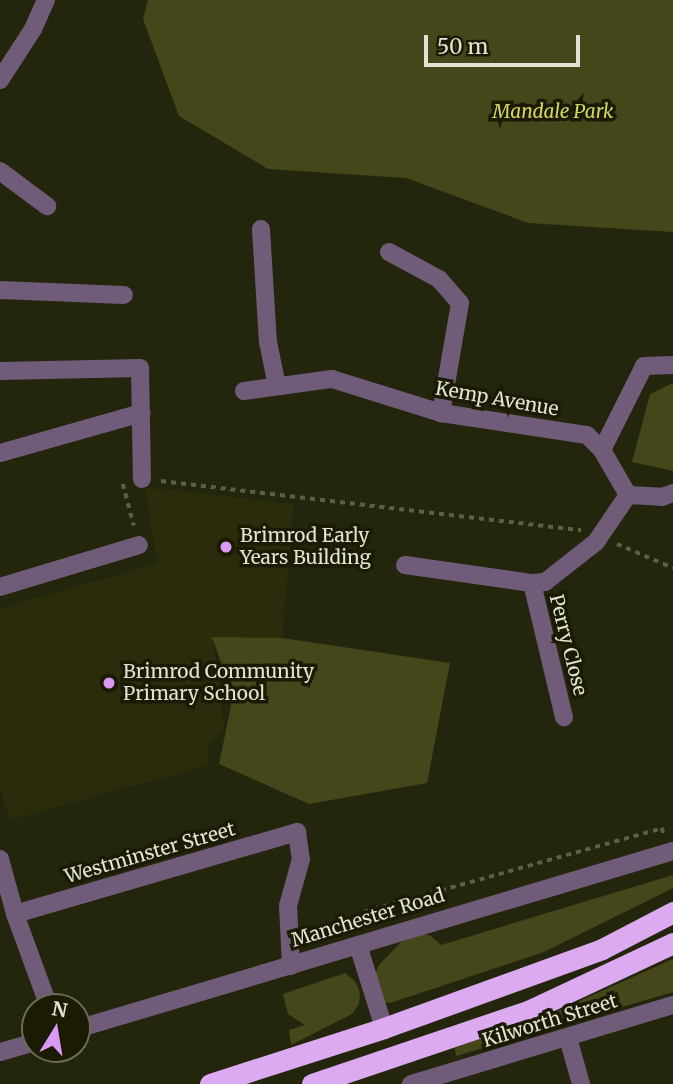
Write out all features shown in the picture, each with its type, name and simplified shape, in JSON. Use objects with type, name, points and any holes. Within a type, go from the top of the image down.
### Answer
[{"type":"highway","points":[[209,1084],[384,1028],[602,949],[673,912]]},
{"type":"highway","points":[[312,1084],[528,1010],[673,943]]},
{"type":"street","points":[[0,80],[33,29],[46,0]]},
{"type":"street","points":[[0,171],[47,205]]},
{"type":"street","points":[[261,229],[268,342],[277,386]]},
{"type":"street","points":[[389,251],[439,279],[460,303],[441,413]]},
{"type":"street","points":[[0,290],[124,295]]},
{"type":"street","points":[[602,450],[644,366],[673,365]]},
{"type":"street","points":[[0,371],[140,368],[142,479]]},
{"type":"street","name":"Kemp Avenue","points":[[244,391],[332,379],[441,413],[587,435],[602,450],[628,495]]},
{"type":"street","points":[[0,453],[141,413]]},
{"type":"street","points":[[405,565],[532,583],[545,582],[601,535],[628,495],[662,497],[673,493]]},
{"type":"street","points":[[0,586],[139,545]]},
{"type":"street","name":"Perry Close","points":[[532,583],[564,717]]},
{"type":"street","name":"Westminster Street","points":[[15,914],[297,832],[301,859],[288,906],[291,966]]},
{"type":"street","name":"Manchester Road","points":[[91,1026],[673,851]]},
{"type":"street","points":[[0,859],[15,914],[44,993]]},
{"type":"street","points":[[358,945],[384,1028]]},
{"type":"street","name":"Kilworth Street","points":[[411,1084],[440,1080],[673,1005]]},
{"type":"street","points":[[568,1038],[581,1084]]},
{"type":"street","points":[[0,1052],[21,1046]]},
{"type":"path","points":[[139,545],[122,485],[126,480],[142,479],[570,527],[601,535],[623,549],[673,568]]},
{"type":"path","points":[[368,925],[364,912],[662,828]]},
{"type":"shaded area","name":"Brimrod Community Primary School","points":[[145,487],[294,504],[282,638],[213,638],[224,729],[207,748],[209,765],[10,820],[0,788],[0,608],[157,564]]},
{"type":"green space","name":"Mandale Park","points":[[148,0],[673,0],[673,232],[528,223],[406,178],[268,169],[179,116],[143,19]]},
{"type":"green space","points":[[673,383],[673,471],[632,462],[650,394]]},
{"type":"green space","points":[[212,637],[282,638],[450,663],[427,783],[309,804],[219,764],[233,696]]},
{"type":"green space","points":[[673,875],[673,888],[544,952],[390,1003],[384,1002],[375,974],[379,965],[401,942],[421,933],[431,936],[441,945]]},
{"type":"green space","points":[[673,959],[673,992],[456,1056],[455,1048],[557,1011]]},
{"type":"green space","points":[[345,973],[355,981],[360,992],[359,1004],[352,1014],[291,1045],[289,1030],[305,1025],[288,1014],[283,994]]},
{"type":"place","name":"Brimrod Early Years Building","points":[[226,547]]},
{"type":"place","name":"Brimrod Community Primary School","points":[[109,683]]}]
